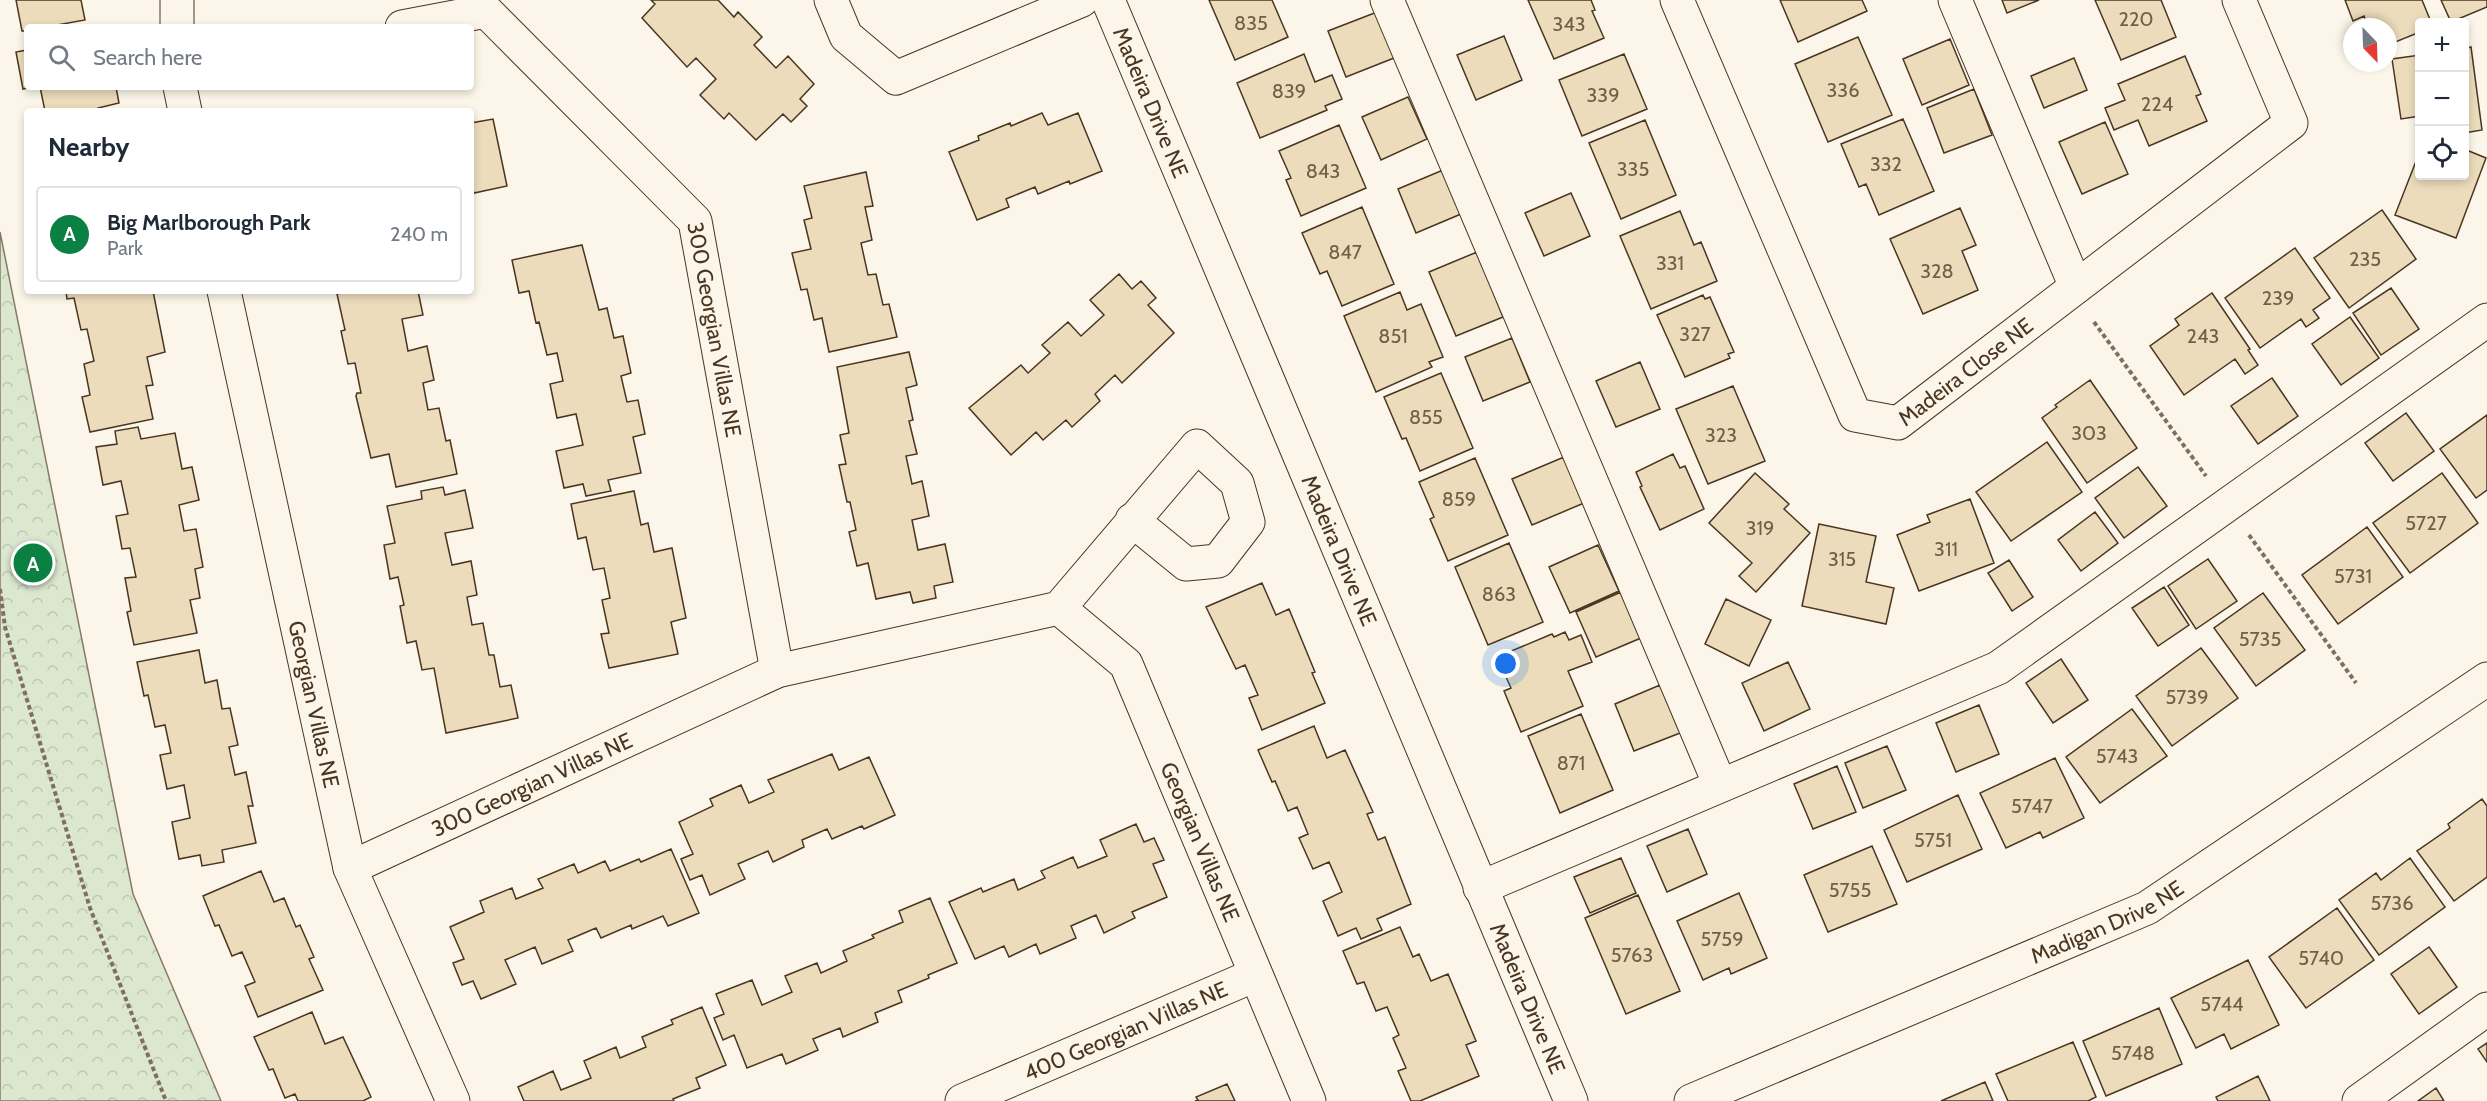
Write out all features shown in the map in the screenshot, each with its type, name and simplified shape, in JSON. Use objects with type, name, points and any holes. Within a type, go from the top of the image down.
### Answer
[{"type":"street","points":[[177,0],[177,24]]},
{"type":"street","points":[[831,0],[846,36],[896,78],[1082,0]]},
{"type":"street","name":"Madeira Drive NE","points":[[1108,0],[1571,1101]]},
{"type":"street","points":[[1387,0],[1720,785]]},
{"type":"street","name":"Madeira Close NE","points":[[1677,0],[1855,415],[1898,423],[2291,123],[2239,0]]},
{"type":"street","points":[[1955,0],[2076,287]]},
{"type":"street","name":"300 Georgian Villas NE","points":[[418,24],[486,11],[695,221],[777,671]]},
{"type":"street","points":[[181,90],[184,108]]},
{"type":"street","name":"Georgian Villas NE","points":[[225,294],[350,868],[453,1101]]},
{"type":"street","points":[[1480,888],[1998,668],[2487,320]]},
{"type":"street","points":[[1059,608],[1132,520],[1197,446],[1237,483],[1248,522],[1218,561],[1186,564],[1132,520]]},
{"type":"street","name":"300 Georgian Villas NE","points":[[350,868],[777,671],[1059,608]]},
{"type":"street","name":"Georgian Villas NE","points":[[1059,608],[1126,664],[1309,1101]]},
{"type":"street","name":"Madigan Drive NE","points":[[1691,1101],[2147,908],[2487,679]]},
{"type":"street","name":"400 Georgian Villas NE","points":[[962,1101],[1255,975]]},
{"type":"street","points":[[2359,1101],[2487,1009]]},
{"type":"path","points":[[0,589],[5,627],[90,908],[166,1101]]},
{"type":"green space","points":[[0,232],[133,894],[221,1101],[0,1101]]},
{"type":"building","points":[[16,0],[81,0],[85,20],[63,24],[24,24],[24,31],[22,31]]},
{"type":"building","points":[[651,0],[718,0],[734,17],[738,12],[762,37],[754,45],[776,68],[788,56],[814,84],[800,99],[807,106],[791,122],[783,114],[756,140],[729,113],[724,119],[700,95],[716,79],[696,58],[687,67],[642,18],[655,4]]},
{"type":"building","points":[[1209,0],[1272,0],[1288,37],[1235,60]]},
{"type":"building","points":[[1528,0],[1591,0],[1595,10],[1592,11],[1604,38],[1554,59]]},
{"type":"building","points":[[1780,0],[1862,0],[1867,11],[1798,42]]},
{"type":"building","points":[[2002,0],[2039,0],[2007,13]]},
{"type":"building","points":[[2095,0],[2161,0],[2176,37],[2121,60]]},
{"type":"building","points":[[2345,0],[2422,0],[2429,18],[2415,18],[2415,34],[2397,41],[2397,18],[2365,18],[2364,16],[2352,18]]},
{"type":"building","points":[[2441,0],[2487,0],[2487,7],[2461,18],[2449,18]]},
{"type":"building","points":[[1377,12],[1394,58],[1346,77],[1328,31]]},
{"type":"building","points":[[1504,36],[1522,80],[1476,100],[1457,55]]},
{"type":"building","points":[[1858,37],[1892,115],[1828,142],[1795,64]]},
{"type":"building","points":[[1950,39],[1969,85],[1922,105],[1903,59]]},
{"type":"building","points":[[2471,47],[2482,130],[2469,132],[2469,48]]},
{"type":"building","points":[[24,51],[23,89],[16,52]]},
{"type":"building","points":[[1304,54],[1315,82],[1332,75],[1342,99],[1325,106],[1327,110],[1260,138],[1237,83]]},
{"type":"building","points":[[1624,54],[1647,109],[1582,136],[1559,80]]},
{"type":"building","points":[[2185,56],[2201,94],[2196,96],[2207,121],[2149,146],[2138,120],[2114,130],[2105,108],[2125,100],[2118,84]]},
{"type":"building","points":[[2415,56],[2415,117],[2401,119],[2394,72],[2397,72],[2397,58]]},
{"type":"building","points":[[2074,58],[2087,90],[2044,108],[2031,76]]},
{"type":"building","points":[[1974,89],[1992,135],[1944,153],[1927,108]]},
{"type":"building","points":[[41,90],[117,90],[119,103],[98,108],[44,108]]},
{"type":"building","points":[[1408,97],[1427,139],[1381,160],[1362,117]]},
{"type":"building","points":[[1042,113],[1048,125],[1078,113],[1102,171],[1038,194],[1035,187],[1006,199],[1009,207],[977,220],[949,152],[979,140],[978,136]]},
{"type":"building","points":[[493,119],[507,186],[474,193],[474,122]]},
{"type":"building","points":[[1903,119],[1934,191],[1879,215],[1866,184],[1859,187],[1841,144]]},
{"type":"building","points":[[1645,120],[1676,195],[1621,219],[1589,143]]},
{"type":"building","points":[[2105,122],[2128,174],[2082,194],[2059,142]]},
{"type":"building","points":[[1339,125],[1366,188],[1301,216],[1286,180],[1291,178],[1279,151]]},
{"type":"building","points":[[2469,151],[2486,158],[2456,238],[2395,215],[2415,164],[2415,180],[2469,180]]},
{"type":"building","points":[[1443,170],[1461,214],[1416,233],[1398,189]]},
{"type":"building","points":[[866,172],[873,206],[865,207],[872,240],[861,243],[868,275],[876,274],[883,305],[889,304],[897,337],[829,352],[822,318],[814,320],[807,289],[801,290],[792,253],[811,249],[804,220],[812,218],[804,186]]},
{"type":"building","points":[[1571,193],[1590,236],[1544,256],[1525,213]]},
{"type":"building","points":[[1362,207],[1394,284],[1342,306],[1327,271],[1320,274],[1302,233]]},
{"type":"building","points":[[1960,208],[1976,245],[1962,251],[1978,290],[1923,314],[1890,239]]},
{"type":"building","points":[[2382,210],[2416,259],[2349,308],[2314,258]]},
{"type":"building","points":[[1680,211],[1694,245],[1701,242],[1717,281],[1651,309],[1620,236]]},
{"type":"building","points":[[582,245],[599,310],[607,308],[614,338],[623,336],[631,373],[621,376],[627,402],[638,400],[645,434],[633,437],[641,473],[608,480],[611,491],[586,496],[583,484],[564,488],[556,451],[583,445],[576,414],[557,418],[550,384],[563,381],[557,353],[547,355],[539,322],[536,323],[529,291],[519,293],[512,260]]},
{"type":"building","points":[[2295,248],[2330,298],[2313,310],[2319,318],[2306,327],[2301,319],[2260,348],[2225,298]]},
{"type":"building","points":[[1477,252],[1503,317],[1456,336],[1429,272]]},
{"type":"building","points":[[1119,274],[1132,289],[1141,281],[1156,298],[1148,305],[1174,333],[1122,383],[1115,375],[1095,394],[1100,401],[1072,427],[1066,420],[1043,440],[1036,432],[1011,455],[969,408],[1021,365],[1028,373],[1050,353],[1042,345],[1068,322],[1081,336],[1104,315],[1090,300]]},
{"type":"building","points":[[2391,288],[2419,329],[2381,355],[2353,313]]},
{"type":"building","points":[[1400,292],[1407,310],[1421,304],[1443,357],[1429,362],[1432,367],[1376,392],[1344,316]]},
{"type":"building","points":[[2212,293],[2250,349],[2248,350],[2258,365],[2245,374],[2235,359],[2184,395],[2150,346],[2179,325],[2175,319]]},
{"type":"building","points":[[66,294],[154,294],[165,352],[147,357],[153,385],[146,386],[153,419],[90,432],[82,397],[90,395],[84,364],[94,361],[87,329],[81,330],[74,298],[67,299]]},
{"type":"building","points":[[337,294],[419,294],[423,315],[402,319],[408,351],[427,346],[434,380],[423,383],[428,410],[439,408],[446,441],[450,440],[457,474],[396,487],[389,454],[371,458],[356,396],[357,393],[361,393],[355,363],[348,364],[341,331],[345,330]]},
{"type":"building","points":[[1703,295],[1705,299],[1710,297],[1734,352],[1728,354],[1730,358],[1685,377],[1657,315]]},
{"type":"building","points":[[2350,317],[2379,358],[2341,385],[2312,344]]},
{"type":"building","points":[[1512,338],[1530,382],[1483,401],[1465,357]]},
{"type":"building","points":[[909,352],[917,385],[906,388],[913,420],[909,421],[917,454],[906,456],[912,484],[922,481],[929,516],[912,520],[918,550],[945,544],[953,582],[934,586],[936,598],[913,603],[910,592],[876,599],[868,563],[857,566],[849,532],[856,530],[839,465],[846,464],[840,435],[849,433],[837,367]]},
{"type":"building","points":[[1640,362],[1660,409],[1616,427],[1596,381]]},
{"type":"building","points":[[1441,373],[1473,448],[1420,471],[1406,438],[1402,439],[1384,397]]},
{"type":"building","points":[[2272,378],[2298,416],[2258,444],[2231,406]]},
{"type":"building","points":[[2090,380],[2137,448],[2087,483],[2042,418],[2057,407],[2055,405]]},
{"type":"building","points":[[1733,386],[1765,461],[1708,484],[1676,409]]},
{"type":"building","points":[[2406,413],[2434,451],[2393,481],[2365,443]]},
{"type":"building","points":[[2487,415],[2487,490],[2476,498],[2440,449]]},
{"type":"building","points":[[138,427],[141,439],[175,433],[182,469],[192,467],[199,500],[179,505],[184,531],[196,529],[203,567],[195,569],[200,598],[190,600],[197,633],[134,645],[127,612],[131,611],[125,578],[136,577],[130,548],[122,549],[116,516],[128,514],[121,481],[103,485],[96,447],[117,444],[115,431]]},
{"type":"building","points":[[2047,442],[2082,492],[2011,541],[1976,492]]},
{"type":"building","points":[[1673,454],[1680,468],[1685,466],[1704,509],[1660,530],[1640,487],[1642,486],[1636,472]]},
{"type":"building","points":[[1564,457],[1584,503],[1532,525],[1512,479]]},
{"type":"building","points":[[1475,458],[1508,535],[1448,561],[1430,519],[1434,517],[1419,482]]},
{"type":"building","points":[[2138,467],[2167,506],[2124,538],[2095,498]]},
{"type":"building","points":[[1755,473],[1789,504],[1784,509],[1810,533],[1756,592],[1739,576],[1752,563],[1709,523]]},
{"type":"building","points":[[2442,473],[2478,523],[2410,573],[2373,523]]},
{"type":"building","points":[[443,487],[445,495],[465,490],[473,528],[445,533],[452,565],[471,561],[477,595],[467,597],[472,625],[483,623],[489,655],[494,655],[500,687],[511,685],[518,718],[446,733],[434,668],[422,670],[416,641],[407,643],[400,606],[404,605],[398,577],[390,579],[384,545],[395,543],[387,506],[422,499],[421,491]]},
{"type":"building","points":[[634,491],[641,525],[648,523],[654,552],[672,548],[686,618],[671,622],[678,654],[609,668],[601,634],[609,633],[602,600],[610,598],[604,568],[593,570],[586,537],[578,539],[571,504]]},
{"type":"building","points":[[1970,499],[1994,563],[1919,591],[1897,535],[1930,522],[1927,515]]},
{"type":"building","points":[[2095,512],[2118,543],[2081,571],[2058,540]]},
{"type":"building","points":[[1819,524],[1876,536],[1866,582],[1894,588],[1886,624],[1802,606]]},
{"type":"building","points":[[2367,527],[2403,577],[2338,624],[2302,575]]},
{"type":"building","points":[[1509,543],[1543,622],[1488,645],[1455,567]]},
{"type":"building","points":[[1598,545],[1619,591],[1570,613],[1549,567]]},
{"type":"building","points":[[2208,559],[2237,601],[2196,629],[2168,586]]},
{"type":"building","points":[[2009,560],[2033,597],[2012,611],[1988,573]]},
{"type":"building","points":[[1262,583],[1276,615],[1289,609],[1325,703],[1262,730],[1249,698],[1258,695],[1245,665],[1236,669],[1206,607]]},
{"type":"building","points":[[2164,587],[2189,625],[2158,646],[2132,608]]},
{"type":"building","points":[[1621,592],[1641,638],[1596,657],[1576,612]]},
{"type":"building","points":[[2263,593],[2305,650],[2256,686],[2214,628]]},
{"type":"building","points":[[1726,599],[1771,620],[1749,666],[1705,644]]},
{"type":"building","points":[[1565,632],[1569,640],[1581,635],[1592,662],[1568,671],[1583,706],[1521,732],[1504,691],[1511,688],[1497,657],[1552,634],[1554,637]]},
{"type":"building","points":[[2201,648],[2238,698],[2172,746],[2136,696]]},
{"type":"building","points":[[199,650],[205,683],[217,680],[222,709],[230,708],[238,745],[229,747],[235,775],[246,772],[253,806],[248,806],[256,843],[222,850],[224,862],[202,866],[200,855],[179,859],[172,822],[190,818],[184,785],[167,789],[160,755],[171,753],[165,725],[155,727],[148,695],[144,696],[137,662]]},
{"type":"building","points":[[2061,659],[2088,700],[2053,723],[2026,683]]},
{"type":"building","points":[[1788,662],[1810,709],[1764,731],[1742,683]]},
{"type":"building","points":[[1660,685],[1680,733],[1634,751],[1615,704]]},
{"type":"building","points":[[1979,705],[1999,754],[1956,772],[1936,723]]},
{"type":"building","points":[[2132,709],[2167,756],[2100,803],[2066,757]]},
{"type":"building","points":[[1581,714],[1613,790],[1560,813],[1528,736]]},
{"type":"building","points":[[1314,726],[1327,758],[1345,750],[1373,812],[1367,814],[1378,840],[1385,837],[1411,904],[1377,919],[1382,930],[1361,939],[1356,928],[1338,936],[1323,901],[1342,892],[1329,862],[1313,869],[1299,838],[1308,834],[1297,807],[1288,811],[1258,750]]},
{"type":"building","points":[[1887,746],[1906,790],[1863,808],[1845,763]]},
{"type":"building","points":[[832,754],[839,770],[869,757],[895,815],[864,829],[862,826],[832,839],[827,829],[802,840],[804,847],[773,862],[768,851],[738,864],[745,879],[710,895],[702,875],[690,880],[681,859],[693,854],[679,822],[713,806],[710,799],[741,785],[749,803],[774,792],[768,780]]},
{"type":"building","points":[[2055,758],[2084,818],[2043,838],[2040,832],[2006,848],[1980,793]]},
{"type":"building","points":[[1837,766],[1856,812],[1813,829],[1794,784]]},
{"type":"building","points":[[1958,795],[1982,849],[1907,882],[1884,830]]},
{"type":"building","points":[[2482,799],[2487,806],[2487,877],[2454,901],[2417,851],[2450,828],[2448,824]]},
{"type":"building","points":[[1136,824],[1144,842],[1154,838],[1164,860],[1153,864],[1167,897],[1132,912],[1135,918],[1104,933],[1096,915],[1071,926],[1076,938],[1040,954],[1036,944],[1009,957],[1004,946],[975,959],[949,902],[981,888],[983,892],[1014,879],[1018,890],[1045,878],[1041,871],[1073,857],[1078,868],[1107,856],[1100,840]]},
{"type":"building","points":[[1688,829],[1707,874],[1667,892],[1647,846]]},
{"type":"building","points":[[1872,846],[1897,904],[1828,932],[1804,875]]},
{"type":"building","points":[[671,849],[699,913],[668,926],[663,916],[632,929],[631,925],[601,938],[596,928],[568,940],[573,951],[542,964],[535,947],[505,960],[516,984],[481,999],[473,981],[462,985],[453,963],[464,959],[450,927],[484,912],[480,901],[512,888],[516,899],[543,888],[538,879],[574,864],[578,873],[605,861],[610,871],[639,859],[641,862]]},
{"type":"building","points":[[1621,858],[1636,893],[1590,913],[1574,877]]},
{"type":"building","points":[[2410,858],[2445,907],[2379,955],[2339,900],[2376,873],[2381,880]]},
{"type":"building","points":[[261,871],[274,902],[284,898],[296,927],[300,925],[314,957],[309,959],[323,990],[258,1017],[245,986],[255,982],[242,952],[232,956],[219,925],[215,926],[203,896]]},
{"type":"building","points":[[1739,893],[1767,958],[1731,974],[1729,968],[1703,980],[1677,921]]},
{"type":"building","points":[[1638,895],[1680,991],[1626,1014],[1585,918]]},
{"type":"building","points":[[930,898],[957,963],[898,991],[902,1002],[875,1013],[878,1022],[843,1037],[840,1028],[813,1039],[818,1050],[786,1064],[782,1054],[747,1068],[734,1035],[723,1040],[714,1018],[724,1014],[716,994],[752,980],[762,1005],[792,992],[785,976],[817,963],[821,973],[847,961],[843,951],[903,922],[899,911]]},
{"type":"building","points":[[2337,908],[2374,960],[2306,1008],[2269,957]]},
{"type":"building","points":[[1400,927],[1413,957],[1419,954],[1431,981],[1448,974],[1476,1041],[1466,1045],[1479,1076],[1420,1101],[1411,1101],[1398,1071],[1406,1068],[1393,1038],[1399,1035],[1387,1007],[1376,1011],[1364,982],[1357,984],[1343,951]]},
{"type":"building","points":[[2429,947],[2457,987],[2419,1014],[2391,974]]},
{"type":"building","points":[[2248,960],[2279,1025],[2231,1049],[2224,1034],[2196,1048],[2171,998]]},
{"type":"building","points":[[702,1007],[726,1065],[696,1078],[700,1088],[673,1099],[674,1101],[524,1101],[518,1087],[553,1071],[561,1090],[591,1078],[584,1061],[616,1047],[620,1058],[646,1047],[642,1037],[673,1024],[671,1020]]},
{"type":"building","points":[[2159,1008],[2182,1064],[2106,1096],[2083,1041]]},
{"type":"building","points":[[312,1012],[325,1044],[343,1037],[371,1097],[363,1101],[298,1101],[295,1094],[285,1098],[273,1069],[269,1070],[254,1037]]},
{"type":"building","points":[[2073,1042],[2096,1097],[2088,1101],[2008,1101],[1996,1074]]},
{"type":"building","points":[[2487,1043],[2487,1062],[2478,1049]]},
{"type":"building","points":[[2258,1076],[2270,1101],[2218,1101],[2216,1097]]},
{"type":"building","points":[[1985,1082],[1993,1101],[1941,1101]]},
{"type":"building","points":[[1227,1084],[1235,1101],[1195,1101],[1198,1100],[1196,1097]]},
{"type":"building","points":[[2436,1088],[2444,1101],[2418,1101]]},
{"type":"place","name":"Big Marlborough Park","points":[[33,563]]}]
